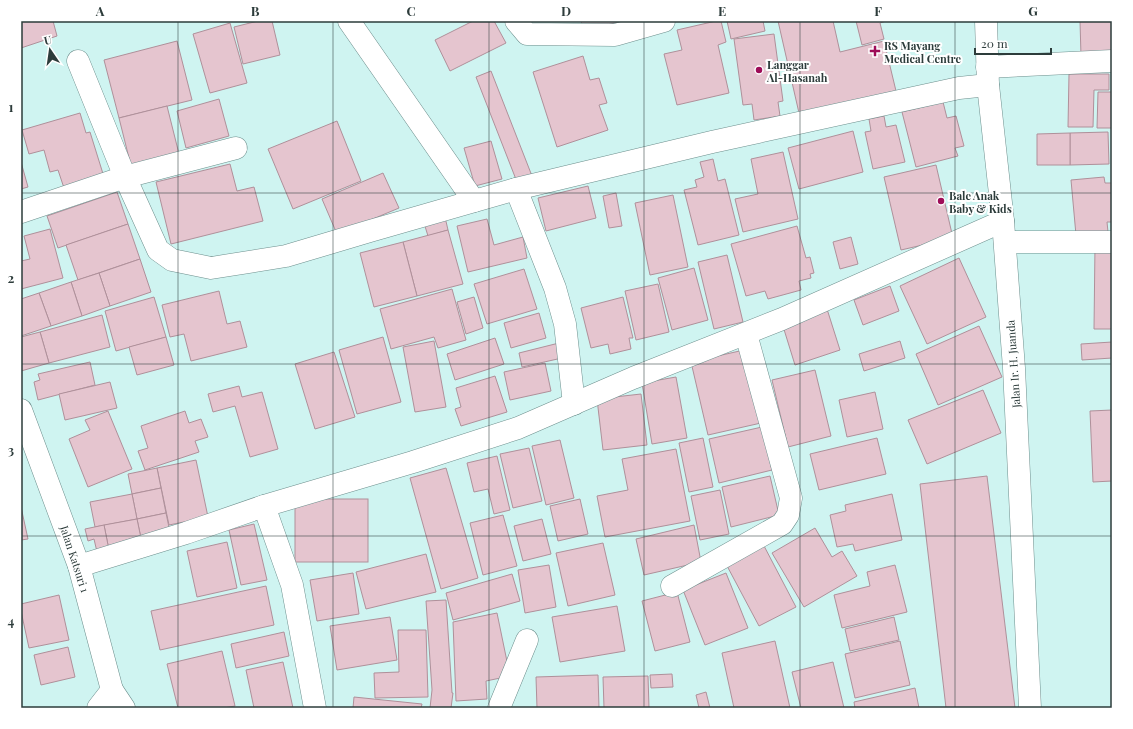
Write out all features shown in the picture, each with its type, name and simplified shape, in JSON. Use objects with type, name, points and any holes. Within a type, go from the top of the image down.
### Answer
[{"type":"street","points":[[349,21],[474,201]]},
{"type":"street","points":[[516,21],[527,34],[615,35],[664,21]]},
{"type":"street","name":"Jalan Ir. H. Juanda","points":[[986,21],[988,76],[1003,221],[1014,368],[1030,708]]},
{"type":"street","points":[[78,61],[125,177],[158,250],[172,260],[211,268],[286,256],[516,189],[712,142],[959,88],[988,76],[1112,61]]},
{"type":"street","points":[[21,212],[125,177],[236,148]]},
{"type":"street","points":[[516,189],[555,288],[565,324],[574,404]]},
{"type":"street","points":[[79,566],[186,533],[264,506],[413,462],[518,428],[633,378],[782,319],[1003,221]]},
{"type":"street","points":[[1004,242],[1112,242]]},
{"type":"street","points":[[672,586],[782,524],[788,515],[791,498],[746,334]]},
{"type":"street","name":"Jalan Katsuri 1","points":[[21,410],[79,566],[112,690],[124,708]]},
{"type":"street","points":[[264,506],[292,585],[315,708]]},
{"type":"street","points":[[499,708],[527,640]]},
{"type":"street","points":[[98,708],[112,690]]},
{"type":"building","points":[[21,21],[53,21],[57,36],[21,48]]},
{"type":"building","points":[[258,21],[272,21],[280,55],[243,64],[234,27]]},
{"type":"building","points":[[473,21],[494,21],[506,43],[450,71],[435,40]]},
{"type":"building","points":[[581,21],[622,21],[584,31]]},
{"type":"building","points":[[721,21],[726,42],[718,45],[729,93],[677,105],[664,54],[682,50],[677,30]]},
{"type":"building","points":[[727,21],[763,21],[765,31],[731,39]]},
{"type":"building","points":[[778,21],[833,21],[840,52],[884,41],[896,91],[799,113]]},
{"type":"building","points":[[856,21],[886,21],[880,23],[884,39],[862,45]]},
{"type":"building","points":[[1080,21],[1112,21],[1112,55],[1081,56]]},
{"type":"building","points":[[230,23],[247,83],[210,93],[193,34]]},
{"type":"building","name":"Langgar Al-Hasanah","points":[[774,34],[783,101],[778,102],[780,116],[754,120],[752,104],[743,105],[734,39]]},
{"type":"building","points":[[177,41],[192,100],[119,118],[104,60]]},
{"type":"building","points":[[583,56],[590,80],[599,78],[607,103],[599,105],[608,130],[557,147],[533,72]]},
{"type":"building","points":[[491,71],[532,176],[517,182],[476,77]]},
{"type":"building","points":[[1069,74],[1109,74],[1109,90],[1094,90],[1093,127],[1068,127]]},
{"type":"building","points":[[1098,92],[1112,92],[1112,128],[1097,128]]},
{"type":"building","points":[[219,99],[229,136],[186,148],[177,111]]},
{"type":"building","points":[[943,102],[947,118],[956,116],[964,146],[955,148],[958,156],[916,167],[902,112]]},
{"type":"building","points":[[167,106],[179,154],[131,166],[119,118]]},
{"type":"building","points":[[80,113],[86,133],[90,132],[104,177],[64,188],[58,170],[50,172],[44,150],[29,154],[22,130]]},
{"type":"building","points":[[884,116],[886,127],[896,125],[905,162],[873,169],[865,132],[871,131],[869,119]]},
{"type":"building","points":[[337,121],[361,181],[293,209],[268,149]]},
{"type":"building","points":[[853,131],[863,172],[799,189],[788,148]]},
{"type":"building","points":[[1108,132],[1109,164],[1070,165],[1070,133]]},
{"type":"building","points":[[1070,133],[1070,165],[1037,165],[1037,134]]},
{"type":"building","points":[[491,141],[502,179],[475,186],[464,148]]},
{"type":"building","points":[[783,152],[798,219],[743,232],[735,199],[758,194],[751,159]]},
{"type":"building","points":[[713,159],[718,181],[725,179],[739,235],[698,245],[684,190],[697,187],[695,180],[704,177],[700,162]]},
{"type":"building","points":[[21,162],[28,187],[21,189]]},
{"type":"building","points":[[230,164],[237,191],[254,187],[263,221],[171,244],[156,182]]},
{"type":"building","points":[[936,165],[953,238],[901,250],[884,177]]},
{"type":"building","points":[[383,173],[399,208],[337,234],[322,199]]},
{"type":"building","points":[[1104,177],[1105,183],[1112,183],[1112,222],[1107,222],[1108,232],[1076,235],[1071,180]]},
{"type":"building","points":[[588,186],[596,218],[546,231],[538,198]]},
{"type":"building","points":[[117,192],[128,224],[58,248],[47,216]]},
{"type":"building","points":[[616,193],[622,226],[609,228],[603,196]]},
{"type":"building","points":[[673,195],[688,267],[650,275],[635,203]]},
{"type":"building","points":[[445,217],[448,230],[428,236],[424,223]]},
{"type":"building","points":[[487,219],[494,245],[523,237],[527,258],[468,272],[457,226]]},
{"type":"building","points":[[128,224],[140,259],[78,280],[66,245]]},
{"type":"building","points":[[797,226],[806,258],[810,257],[814,273],[810,274],[811,278],[799,281],[801,290],[768,299],[765,291],[746,296],[731,244]]},
{"type":"building","points":[[50,229],[63,278],[21,289],[21,261],[30,259],[24,236]]},
{"type":"building","points":[[448,230],[463,284],[417,296],[403,242]]},
{"type":"building","points":[[851,237],[858,264],[840,269],[833,242]]},
{"type":"building","points":[[403,242],[417,296],[374,307],[360,253]]},
{"type":"building","points":[[1095,246],[1112,246],[1112,329],[1094,329]]},
{"type":"building","points":[[727,255],[743,322],[714,329],[698,262]]},
{"type":"building","points":[[959,258],[986,317],[927,344],[900,286]]},
{"type":"building","points":[[140,259],[151,292],[110,306],[99,273]]},
{"type":"building","points":[[694,268],[708,320],[672,330],[658,278]]},
{"type":"building","points":[[524,269],[537,309],[487,324],[474,284]]},
{"type":"building","points":[[99,273],[110,306],[82,316],[71,282]]},
{"type":"building","points":[[71,282],[82,316],[51,326],[39,293]]},
{"type":"building","points":[[658,284],[669,332],[636,340],[625,291]]},
{"type":"building","points":[[890,286],[899,311],[863,325],[854,300]]},
{"type":"building","points":[[452,289],[466,340],[438,348],[434,337],[391,349],[380,309]]},
{"type":"building","points":[[219,291],[227,324],[240,321],[247,347],[191,361],[184,334],[170,337],[162,305]]},
{"type":"building","points":[[39,293],[51,326],[21,336],[21,299]]},
{"type":"building","points":[[154,297],[166,337],[116,351],[105,311]]},
{"type":"building","points":[[474,297],[483,328],[466,334],[457,302]]},
{"type":"building","points":[[623,297],[633,338],[629,338],[631,349],[610,354],[608,344],[591,348],[581,308]]},
{"type":"building","points":[[827,309],[840,350],[795,365],[782,323]]},
{"type":"building","points":[[539,313],[546,338],[511,348],[504,323]]},
{"type":"building","points":[[102,315],[110,347],[49,363],[40,332]]},
{"type":"building","points":[[979,326],[1002,377],[938,405],[916,354]]},
{"type":"building","points":[[40,332],[49,363],[21,371],[21,337]]},
{"type":"building","points":[[166,337],[174,365],[137,375],[129,347]]},
{"type":"building","points":[[383,337],[401,402],[357,414],[339,350]]},
{"type":"building","points":[[495,338],[504,364],[455,380],[447,354]]},
{"type":"building","points":[[434,341],[446,407],[415,412],[403,347]]},
{"type":"building","points":[[900,341],[905,358],[864,371],[859,354]]},
{"type":"building","points":[[1112,342],[1112,358],[1082,360],[1081,344]]},
{"type":"building","points":[[559,343],[562,358],[522,367],[519,353]]},
{"type":"building","points":[[744,350],[761,423],[708,435],[691,362]]},
{"type":"building","points":[[334,352],[355,417],[315,429],[295,364]]},
{"type":"building","points":[[90,362],[95,385],[38,400],[34,382],[40,380],[38,374]]},
{"type":"building","points":[[545,363],[551,391],[510,400],[504,372]]},
{"type":"building","points":[[815,370],[831,436],[788,447],[772,380]]},
{"type":"building","points":[[495,376],[507,412],[461,426],[455,409],[461,407],[456,388]]},
{"type":"building","points":[[676,377],[687,438],[652,444],[642,383]]},
{"type":"building","points":[[110,382],[117,408],[65,420],[59,394]]},
{"type":"building","points":[[239,386],[242,397],[262,392],[278,449],[250,457],[235,406],[213,412],[208,394]]},
{"type":"building","points":[[983,390],[1001,433],[927,464],[908,420]]},
{"type":"building","points":[[875,392],[883,429],[847,437],[839,400]]},
{"type":"building","points":[[641,394],[647,445],[603,450],[597,399]]},
{"type":"building","points":[[1112,410],[1112,481],[1093,482],[1090,411]]},
{"type":"building","points":[[108,411],[132,469],[88,487],[69,439],[90,430],[85,420]]},
{"type":"building","points":[[185,411],[189,423],[201,419],[208,437],[195,441],[199,452],[145,470],[138,451],[148,448],[141,426]]},
{"type":"building","points":[[762,427],[772,470],[719,483],[709,439]]},
{"type":"building","points":[[703,438],[713,487],[689,492],[679,443]]},
{"type":"building","points":[[877,438],[886,474],[819,490],[810,454]]},
{"type":"building","points":[[560,440],[574,498],[546,505],[532,446]]},
{"type":"building","points":[[529,448],[542,501],[513,508],[500,454]]},
{"type":"building","points":[[676,449],[690,521],[605,537],[597,496],[628,490],[622,459]]},
{"type":"building","points":[[497,456],[510,510],[494,514],[488,489],[474,492],[467,463]]},
{"type":"building","points":[[196,460],[208,517],[169,525],[157,468]]},
{"type":"building","points":[[157,468],[161,488],[132,494],[128,474]]},
{"type":"building","points":[[446,468],[478,578],[441,589],[410,478]]},
{"type":"building","points":[[770,476],[779,515],[731,527],[722,487]]},
{"type":"building","points":[[987,476],[1015,708],[946,708],[920,484]]},
{"type":"building","points":[[161,488],[166,513],[137,519],[132,494]]},
{"type":"building","points":[[720,490],[729,534],[700,540],[691,496]]},
{"type":"building","points":[[132,494],[137,519],[95,527],[90,502]]},
{"type":"building","points":[[892,494],[902,540],[855,551],[853,544],[837,547],[830,515],[846,511],[845,505]]},
{"type":"building","points":[[295,499],[368,499],[368,562],[295,562]]},
{"type":"building","points":[[580,499],[588,534],[558,541],[550,506]]},
{"type":"building","points":[[21,507],[28,539],[21,540]]},
{"type":"building","points":[[166,513],[171,537],[142,543],[137,519]]},
{"type":"building","points":[[503,515],[517,566],[483,575],[470,523]]},
{"type":"building","points":[[137,519],[142,543],[109,550],[104,525]]},
{"type":"building","points":[[542,519],[551,554],[523,561],[514,526]]},
{"type":"building","points":[[254,524],[267,580],[241,585],[229,530]]},
{"type":"building","points":[[104,525],[109,550],[97,552],[94,539],[88,541],[85,529]]},
{"type":"building","points":[[694,525],[701,562],[644,575],[636,539]]},
{"type":"building","points":[[815,528],[832,557],[842,551],[857,576],[804,607],[772,553]]},
{"type":"building","points":[[227,542],[237,588],[197,597],[187,551]]},
{"type":"building","points":[[603,543],[615,595],[568,606],[556,553]]},
{"type":"building","points":[[763,544],[796,607],[759,626],[726,564]]},
{"type":"building","points":[[426,554],[436,592],[366,609],[356,572]]},
{"type":"building","points":[[549,565],[556,607],[525,613],[518,570]]},
{"type":"building","points":[[895,565],[907,612],[842,628],[834,595],[870,586],[867,572]]},
{"type":"building","points":[[353,573],[359,614],[317,621],[310,580]]},
{"type":"building","points":[[726,573],[748,628],[705,645],[683,590]]},
{"type":"building","points":[[512,574],[520,601],[453,620],[446,593]]},
{"type":"building","points":[[266,586],[274,625],[160,650],[151,611]]},
{"type":"building","points":[[677,592],[690,642],[655,651],[642,601]]},
{"type":"building","points":[[59,595],[69,640],[29,648],[21,611],[21,604]]},
{"type":"building","points":[[446,600],[453,693],[451,708],[430,708],[432,690],[426,601]]},
{"type":"building","points":[[617,606],[625,651],[560,662],[552,617]]},
{"type":"building","points":[[497,613],[510,676],[486,681],[487,699],[456,701],[453,622]]},
{"type":"building","points":[[390,617],[397,660],[337,670],[330,626]]},
{"type":"building","points":[[894,617],[899,640],[850,651],[845,629]]},
{"type":"building","points":[[398,630],[426,630],[428,697],[375,698],[374,673],[399,672]]},
{"type":"building","points":[[284,632],[289,656],[236,668],[231,644]]},
{"type":"building","points":[[775,641],[790,708],[734,708],[722,653]]},
{"type":"building","points":[[900,641],[910,685],[855,698],[845,654]]},
{"type":"building","points":[[68,647],[75,677],[41,685],[34,655]]},
{"type":"building","points":[[222,651],[235,706],[224,708],[178,708],[167,664]]},
{"type":"building","points":[[283,662],[293,708],[254,708],[246,670]]},
{"type":"building","points":[[833,662],[844,708],[801,708],[792,672]]},
{"type":"building","points":[[672,674],[673,687],[651,688],[650,675]]},
{"type":"building","points":[[598,675],[599,708],[537,708],[536,677]]},
{"type":"building","points":[[648,676],[649,708],[604,708],[603,677]]},
{"type":"building","points":[[915,688],[919,708],[855,708],[854,702]]},
{"type":"building","points":[[706,692],[710,708],[699,708],[696,695]]},
{"type":"building","points":[[354,697],[422,704],[421,708],[353,708]]},
{"type":"place","name":"RS Mayang Medical Centre","points":[[875,51]]},
{"type":"place","name":"Langgar Al-Hasanah","points":[[759,70]]},
{"type":"place","name":"Bale Anak Baby & Kids","points":[[941,201]]}]
